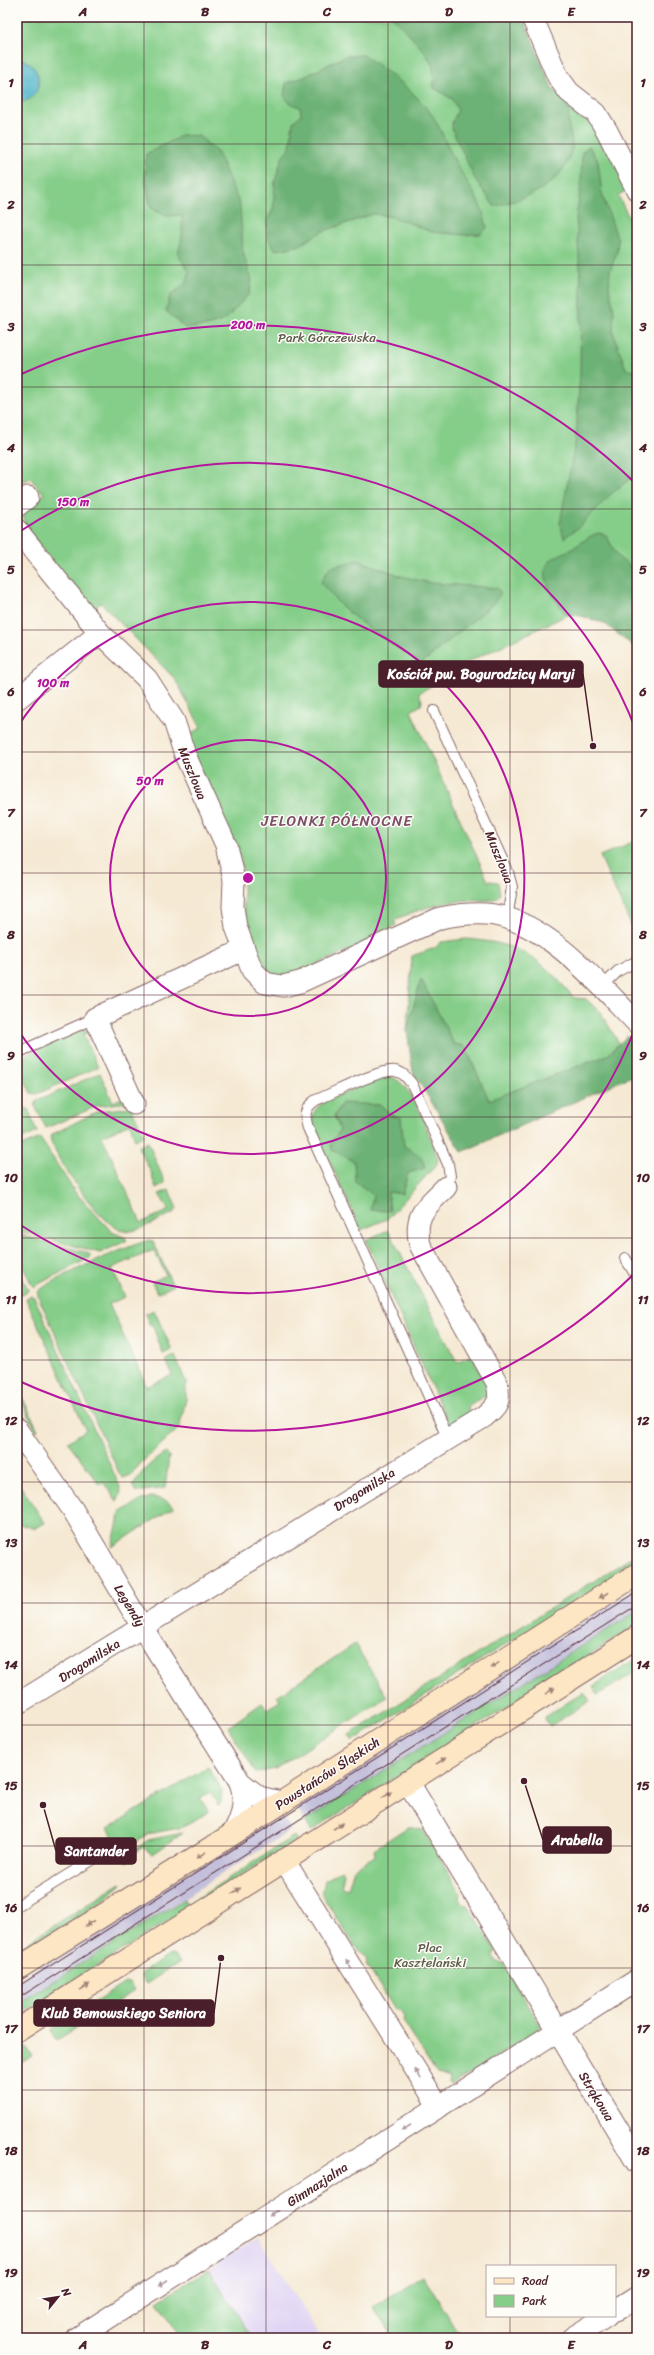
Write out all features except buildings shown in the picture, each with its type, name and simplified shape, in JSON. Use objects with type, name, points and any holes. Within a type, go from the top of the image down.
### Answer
[{"type":"main road","name":"Powstańców Śląskich","points":[[17,1969],[233,1834],[637,1574]]},
{"type":"main road","points":[[17,2030],[637,1637]]},
{"type":"street","points":[[532,17],[558,77],[569,92],[596,114],[607,131],[637,190]]},
{"type":"street","name":"Muszlowa","points":[[17,530],[94,638],[147,679],[174,720],[185,755],[228,851],[234,880],[233,907],[236,927],[243,950],[252,970],[265,983],[283,986],[300,982],[440,918],[457,915],[488,914],[531,928],[557,945],[602,987],[637,1023]]},
{"type":"street","points":[[17,699],[94,638]]},
{"type":"street","points":[[134,1104],[95,1018],[243,950]]},
{"type":"street","name":"Drogomilska","points":[[17,1704],[484,1417],[497,1406],[500,1395],[497,1383],[420,1245],[417,1230],[418,1218],[427,1206],[446,1187]]},
{"type":"street","name":"Legendy","points":[[17,1430],[73,1510],[142,1626],[240,1782],[259,1797],[281,1802]]},
{"type":"street","name":"Legendy","points":[[233,1834],[242,1816],[243,1796],[240,1782]]},
{"type":"street","points":[[408,1782],[557,2030]]},
{"type":"street","points":[[284,1860],[439,2107]]},
{"type":"street","name":"Gimnazjalna","points":[[77,2338],[637,1980]]},
{"type":"street","name":"Strąkowa","points":[[557,2030],[637,2162]]},
{"type":"street","points":[[616,2310],[637,2297]]},
{"type":"street","points":[[572,2338],[605,2317]]},
{"type":"lane","name":"Muszlowa","points":[[434,711],[508,872],[512,887],[507,919]]},
{"type":"lane","points":[[602,987],[618,971],[637,960]]},
{"type":"lane","points":[[17,1053],[95,1018]]},
{"type":"lane","points":[[446,1187],[450,1176],[448,1164],[412,1084],[404,1074],[395,1070],[383,1072],[316,1100],[307,1106],[304,1116],[308,1128],[448,1438]]},
{"type":"lane","points":[[625,1258],[637,1277]]},
{"type":"lane","points":[[17,1906],[97,1857]]},
{"type":"shaded area","points":[[637,1587],[637,1611],[305,1821],[295,1805]]},
{"type":"shaded area","points":[[280,1814],[291,1830],[17,2004],[17,1981]]},
{"type":"shaded area","points":[[258,2237],[322,2338],[252,2338],[209,2269]]},
{"type":"green space","name":"Park Górczewska","points":[[17,17],[523,17],[552,88],[598,130],[628,190],[618,195],[637,235],[637,582],[453,669],[454,672],[419,693],[422,701],[421,705],[411,711],[488,881],[498,882],[500,894],[497,897],[490,900],[459,901],[440,904],[422,909],[394,920],[396,925],[363,944],[298,973],[281,977],[271,973],[262,961],[249,932],[244,909],[242,863],[186,737],[201,728],[175,679],[101,603],[92,610],[26,529],[23,513],[44,494],[30,478],[17,486]]},
{"type":"green space","points":[[393,17],[523,17],[552,88],[569,105],[569,123],[572,148],[568,161],[553,181],[531,195],[494,206],[475,179],[452,129],[452,123],[458,110],[452,99],[434,88],[433,66],[424,51]]},
{"type":"green space","points":[[364,55],[420,100],[434,118],[455,162],[480,204],[487,228],[481,234],[464,235],[432,232],[393,217],[373,214],[321,232],[298,246],[276,250],[268,239],[267,221],[273,209],[275,181],[283,155],[290,147],[293,122],[301,115],[300,107],[291,104],[284,96],[286,83],[304,77],[345,56]]},
{"type":"green space","points":[[183,135],[199,136],[218,153],[240,205],[243,252],[252,281],[249,294],[225,320],[206,326],[185,328],[166,311],[170,296],[187,282],[189,272],[178,254],[182,237],[182,215],[166,216],[151,208],[145,179],[146,154]]},
{"type":"green space","points":[[589,146],[598,161],[602,194],[618,240],[617,252],[610,271],[609,287],[614,310],[613,332],[626,369],[637,372],[637,473],[611,494],[579,527],[564,538],[560,523],[576,438],[580,373],[581,283],[576,217],[581,185],[582,152]]},
{"type":"green space","points":[[599,533],[606,535],[618,557],[630,566],[637,565],[637,649],[604,623],[581,616],[567,615],[551,592],[548,584],[545,571],[549,562],[589,537]]},
{"type":"green space","points":[[358,560],[401,576],[431,583],[497,588],[501,593],[494,603],[421,664],[354,617],[331,595],[321,582],[330,567]]},
{"type":"green space","points":[[637,840],[637,939],[600,856]]},
{"type":"green space","points":[[466,939],[485,941],[515,948],[539,962],[574,998],[586,999],[600,1012],[619,1043],[608,1055],[489,1101],[465,1046],[454,1044],[421,980],[407,1031],[412,956],[435,948],[441,942]]},
{"type":"green space","points":[[421,979],[454,1044],[465,1046],[489,1100],[608,1055],[627,1036],[637,1045],[637,1069],[632,1076],[462,1152],[413,1072],[407,1031]]},
{"type":"green space","points":[[92,1030],[83,1035],[98,1067],[37,1094],[31,1093],[18,1066],[21,1057],[76,1031]]},
{"type":"green space","points":[[100,1073],[113,1102],[126,1096],[129,1102],[97,1106],[46,1128],[35,1106],[37,1101]]},
{"type":"green space","points":[[386,1076],[396,1079],[405,1086],[412,1097],[425,1122],[438,1158],[437,1164],[387,1219],[361,1230],[312,1123],[313,1115],[317,1108],[329,1100]]},
{"type":"green space","points":[[342,1103],[381,1105],[392,1116],[401,1117],[404,1146],[421,1156],[425,1168],[408,1173],[402,1194],[388,1192],[390,1211],[370,1210],[373,1195],[355,1181],[354,1161],[332,1150],[331,1144],[340,1129],[334,1116]]},
{"type":"green space","points":[[131,1107],[144,1135],[135,1140],[130,1123],[102,1136],[141,1223],[169,1210],[159,1194],[169,1190],[177,1209],[173,1213],[142,1228],[124,1231],[115,1227],[92,1206],[60,1161],[50,1137],[53,1134],[98,1111]]},
{"type":"green space","points":[[24,1108],[28,1109],[37,1132],[17,1142],[17,1110]]},
{"type":"green space","points":[[40,1138],[75,1192],[112,1232],[126,1238],[126,1241],[100,1253],[17,1230],[17,1148]]},
{"type":"green space","points":[[148,1142],[165,1183],[156,1188],[152,1177],[153,1176],[138,1147]]},
{"type":"green space","points":[[388,1230],[457,1362],[472,1355],[491,1392],[468,1406],[470,1421],[449,1425],[366,1240]]},
{"type":"green space","points":[[17,1234],[88,1253],[91,1257],[33,1287],[17,1255]]},
{"type":"green space","points":[[150,1240],[153,1241],[173,1286],[157,1293],[152,1282],[166,1275],[154,1250],[112,1268],[125,1297],[109,1304],[147,1387],[172,1375],[166,1360],[175,1356],[186,1382],[186,1399],[179,1428],[141,1463],[131,1475],[123,1478],[120,1475],[38,1296],[38,1292],[45,1286],[73,1271],[126,1248]]},
{"type":"green space","points":[[17,1265],[28,1290],[26,1293],[17,1297]]},
{"type":"green space","points":[[31,1296],[34,1297],[120,1487],[121,1492],[117,1501],[104,1483],[100,1485],[68,1442],[86,1430],[26,1299]]},
{"type":"green space","points":[[154,1310],[172,1350],[163,1354],[152,1324],[150,1325],[145,1314]]},
{"type":"green space","points":[[17,1386],[38,1430],[36,1431],[17,1391]]},
{"type":"green space","points":[[166,1453],[169,1456],[165,1488],[136,1492],[133,1487],[139,1477],[151,1463]]},
{"type":"green space","points":[[17,1481],[45,1523],[34,1528],[17,1524]]},
{"type":"green space","points":[[151,1497],[165,1500],[174,1507],[112,1547],[120,1513],[142,1500]]},
{"type":"green space","points":[[637,1554],[637,1561],[353,1741],[349,1735]]},
{"type":"green space","points":[[637,1611],[637,1625],[311,1831],[305,1821]]},
{"type":"green space","points":[[355,1644],[387,1697],[275,1769],[256,1773],[228,1727],[262,1703],[267,1709],[280,1701],[277,1696]]},
{"type":"green space","points":[[637,1658],[637,1671],[598,1695],[593,1686]]},
{"type":"green space","points":[[584,1692],[590,1701],[550,1726],[545,1719],[546,1716]]},
{"type":"green space","points":[[208,1767],[222,1790],[221,1803],[218,1805],[210,1792],[200,1798],[209,1812],[179,1828],[147,1834],[116,1858],[108,1856],[102,1846],[114,1839],[108,1828]]},
{"type":"green space","name":"Plac Kasztelański","points":[[408,1827],[423,1830],[460,1892],[459,1898],[463,1904],[469,1906],[496,1951],[494,1956],[497,1962],[503,1963],[540,2025],[537,2032],[451,2085],[448,2083],[449,2078],[437,2074],[403,2021],[404,2017],[400,2011],[395,2010],[366,1964],[367,1960],[363,1953],[358,1951],[322,1895],[325,1880],[341,1870],[344,1873],[341,1887],[348,1889],[354,1868],[375,1856],[374,1849]]},
{"type":"green space","points":[[183,1833],[153,1854],[143,1847],[126,1858],[128,1862],[122,1859],[148,1840]]},
{"type":"green space","points":[[294,1836],[297,1840],[17,2017],[17,2004],[184,1899],[187,1905]]},
{"type":"green space","points":[[121,1883],[122,1884],[101,1902],[17,1955],[17,1949]]},
{"type":"green space","points":[[174,1955],[180,1962],[146,1984],[141,1976],[143,1972],[168,1956]]},
{"type":"green space","points":[[125,1983],[129,1983],[134,1991],[102,2012],[95,2002]]},
{"type":"green space","points":[[77,2013],[84,2023],[57,2040],[51,2030]]},
{"type":"green space","points":[[25,2046],[32,2056],[17,2066],[17,2051]]},
{"type":"green space","points":[[209,2269],[252,2338],[181,2338],[158,2301]]},
{"type":"green space","points":[[423,2276],[462,2338],[393,2338],[373,2307]]},
{"type":"water","points":[[17,58],[27,61],[33,67],[39,82],[33,96],[27,101],[17,103]]},
{"type":"tram line","points":[[17,1987],[637,1592]]},
{"type":"tram line","points":[[17,1999],[637,1605]]},
{"type":"place","name":"Kościół pw. Bogurodzicy Maryi","points":[[593,746]]},
{"type":"place","name":"Arabella","points":[[524,1781]]},
{"type":"place","name":"Santander","points":[[43,1805]]},
{"type":"place","name":"Klub Bemowskiego Seniora","points":[[221,1958]]},
{"type":"district","name":"JELONKI PÓŁNOCNE","points":[[337,821]]}]
